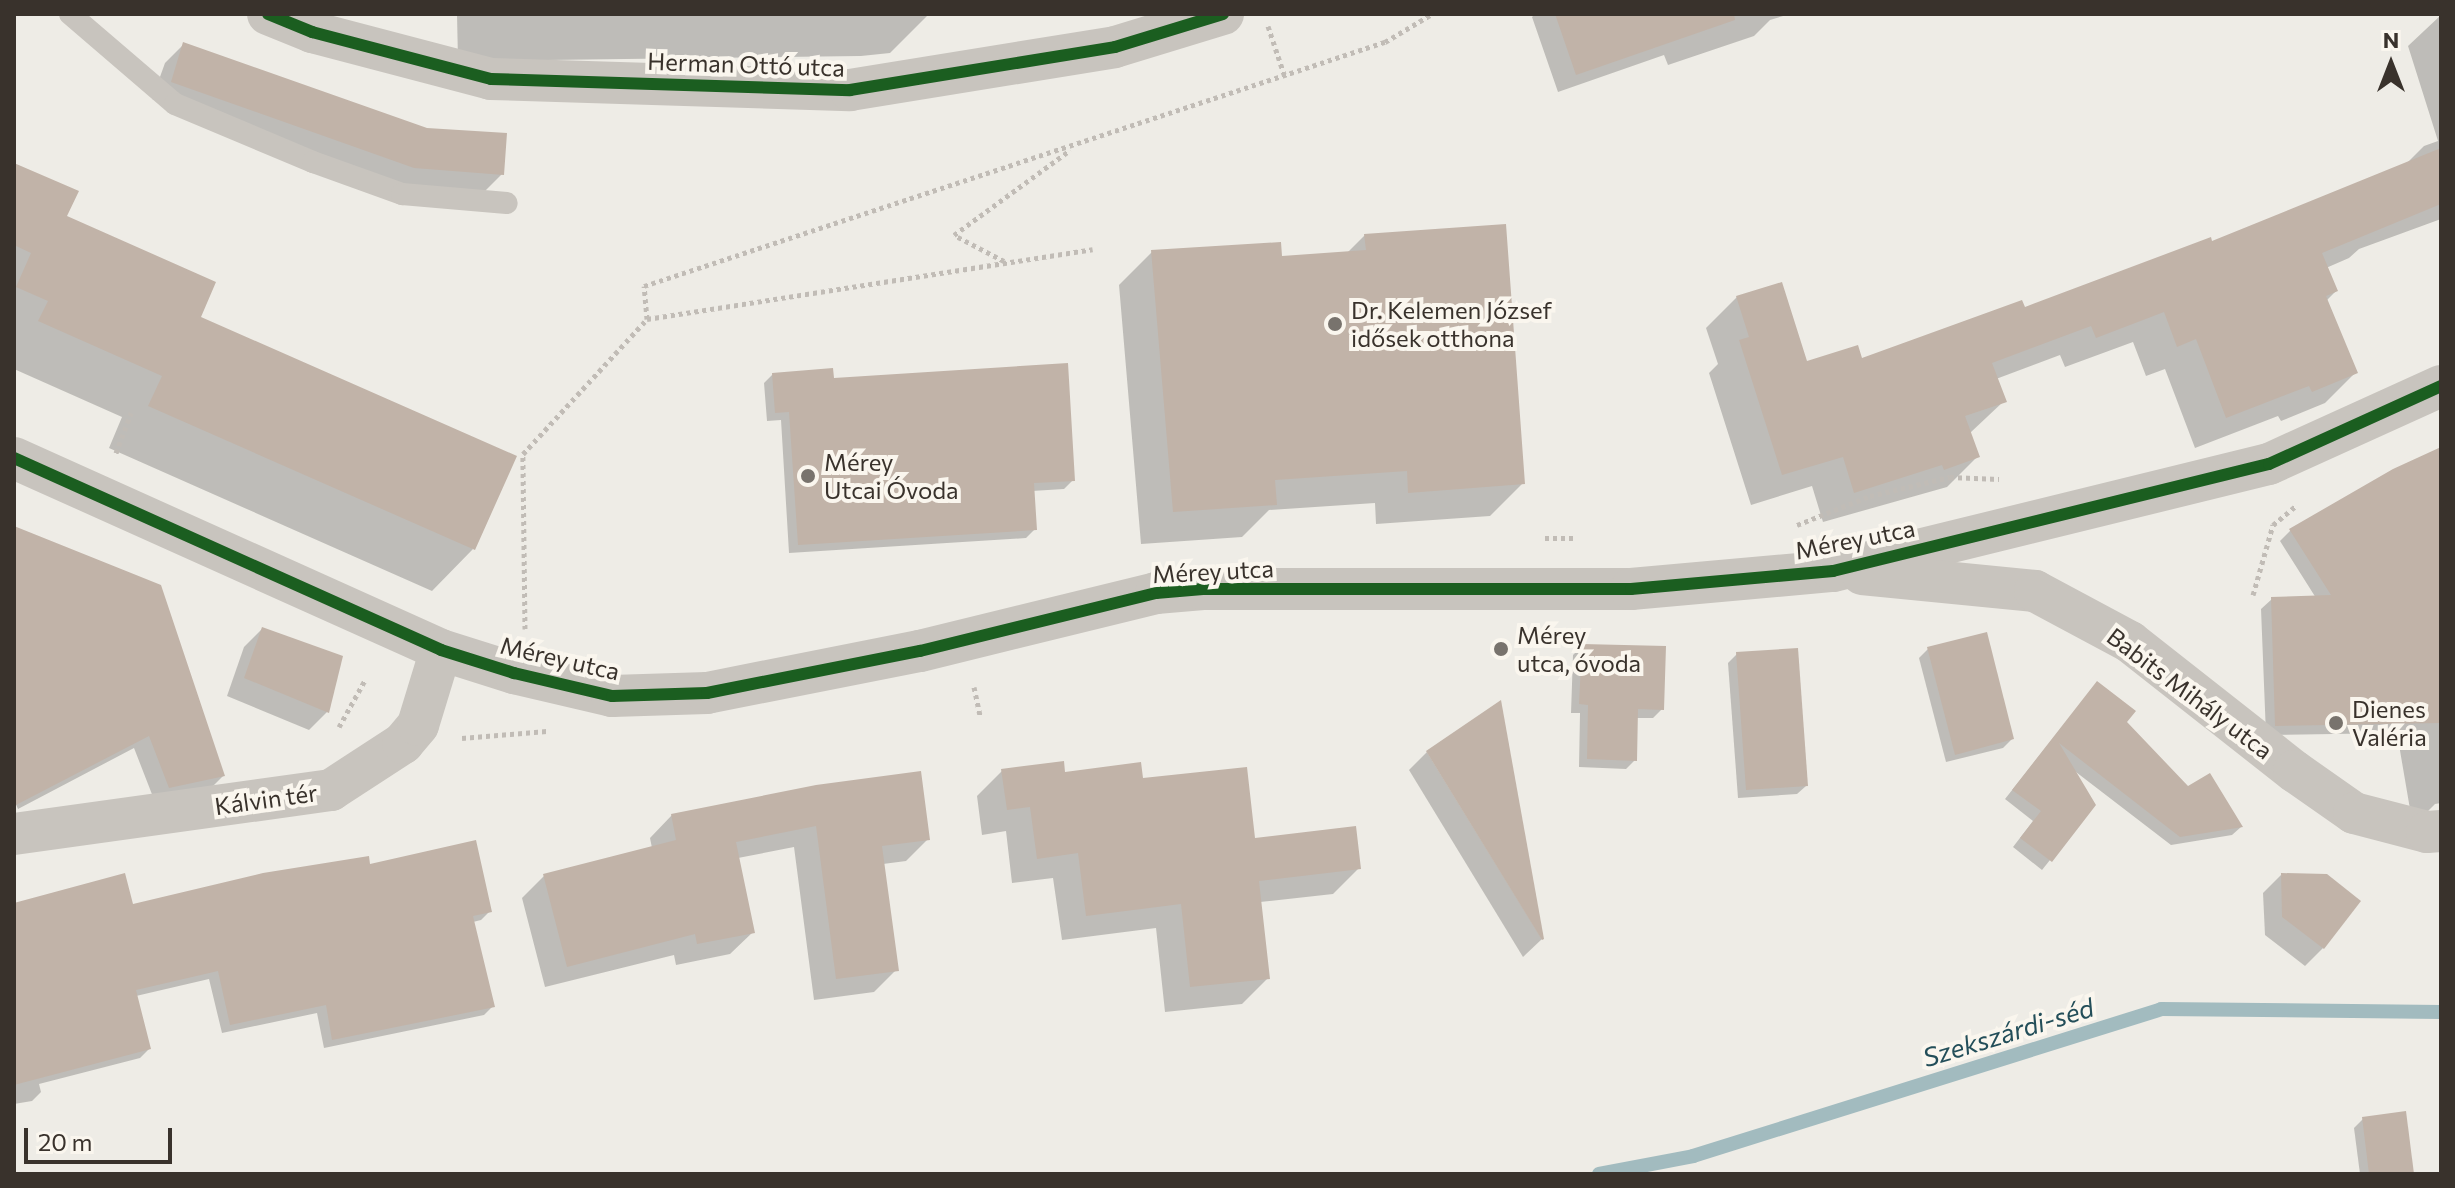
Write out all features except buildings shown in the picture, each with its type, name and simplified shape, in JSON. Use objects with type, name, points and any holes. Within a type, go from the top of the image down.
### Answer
[{"type":"street","name":"Herman Ottó utca","points":[[268,14],[312,32],[491,79],[850,90],[1115,47],[1223,14]]},
{"type":"street","name":"Mérey utca","points":[[14,458],[441,650],[514,673],[612,696],[707,693],[920,651],[1156,593],[1203,589],[1631,589],[1833,571],[2269,464],[2441,386]]},
{"type":"street","name":"Babits Mihály utca","points":[[1833,571],[2035,591],[2130,642],[2294,771],[2354,813],[2427,832],[2441,831]]},
{"type":"street","name":"Kálvin tér","points":[[14,834],[331,790],[403,743],[418,725],[441,650]]},
{"type":"lane","points":[[70,14],[175,104],[313,162],[402,194],[507,203]]},
{"type":"path","points":[[1264,14],[1284,74]]},
{"type":"path","points":[[647,319],[644,286],[1074,147],[1385,42],[1432,14]]},
{"type":"path","points":[[1004,261],[954,235],[1074,147]]},
{"type":"path","points":[[514,673],[525,650],[523,454],[647,319],[1093,249]]},
{"type":"path","points":[[114,459],[131,413]]},
{"type":"path","points":[[1790,528],[1870,496],[1950,477],[2011,479]]},
{"type":"path","points":[[2253,595],[2273,525],[2304,501]]},
{"type":"path","points":[[1532,539],[1577,538]]},
{"type":"waterway","name":"Szekszárdi-séd","points":[[1599,1174],[1693,1156],[2161,1009],[2441,1012]]},
{"type":"cycle path","points":[[268,14],[312,32],[491,79],[850,90],[1115,47],[1223,14]]},
{"type":"cycle path","points":[[14,458],[441,650],[514,673],[612,696],[707,693],[920,651],[1156,593],[1203,589],[1631,589],[1833,571],[2269,464],[2441,386]]},
{"type":"place","name":"Dr. Kelemen József idősek otthona","points":[[1335,324]]},
{"type":"place","name":"Mérey Utcai Óvoda","points":[[808,476]]},
{"type":"place","name":"Mérey utca, óvoda","points":[[1501,649]]},
{"type":"place","name":"Dienes Valéria","points":[[2336,723]]}]
